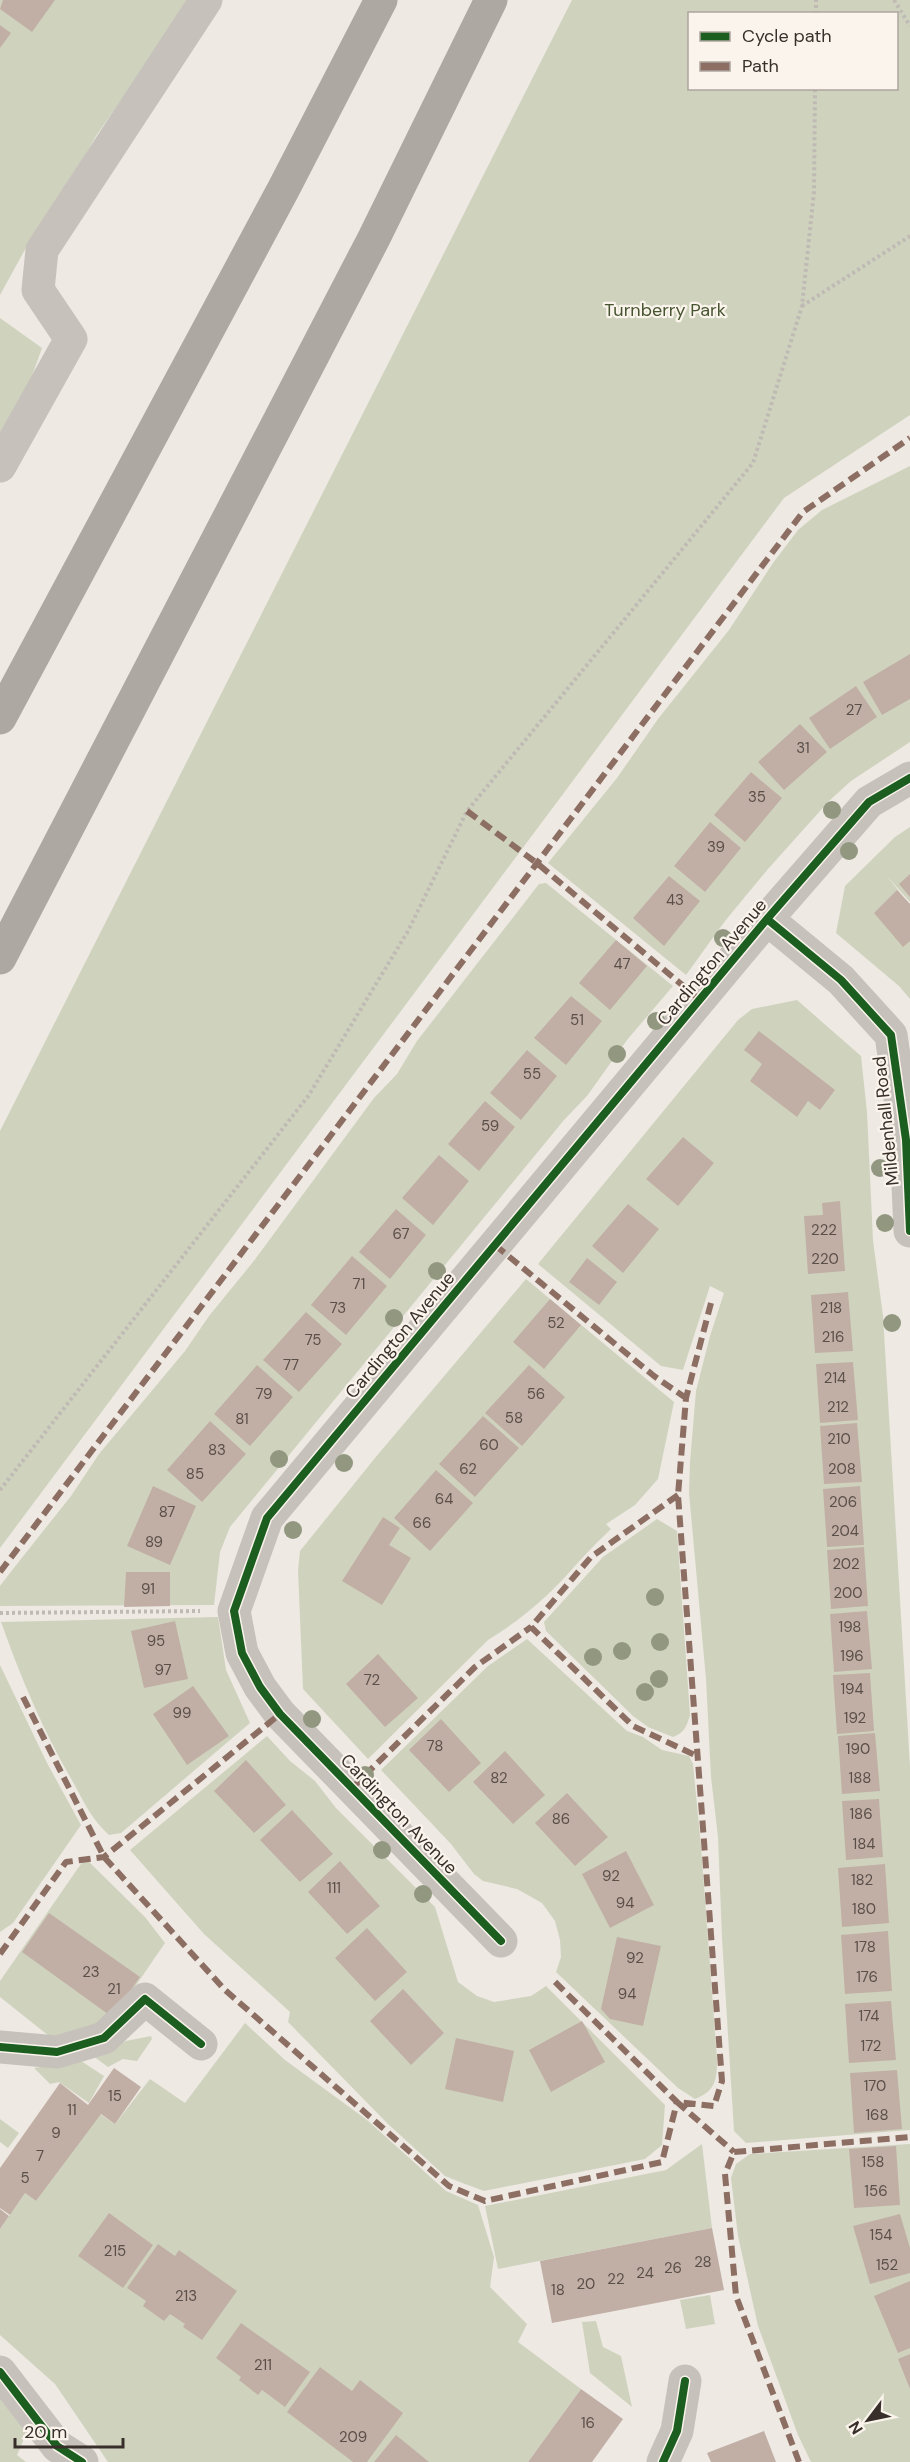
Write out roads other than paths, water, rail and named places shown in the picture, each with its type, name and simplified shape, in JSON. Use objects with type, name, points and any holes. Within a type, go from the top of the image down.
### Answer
[{"type":"highway","points":[[0,718],[278,199],[381,0]]},
{"type":"highway","points":[[0,958],[368,249],[491,0]]},
{"type":"street","points":[[0,466],[70,339],[38,290],[42,250],[206,0]]},
{"type":"street","name":"Cardington Avenue","points":[[501,1941],[280,1714],[260,1687],[242,1653],[234,1611],[267,1518],[767,920],[869,802],[910,778]]},
{"type":"street","name":"Mildenhall Road","points":[[767,920],[841,980],[891,1035],[908,1140],[910,1231]]},
{"type":"street","points":[[0,2047],[57,2052],[104,2038],[145,2000],[201,2044]]},
{"type":"street","points":[[0,2372],[57,2446],[82,2462]]},
{"type":"street","points":[[663,2462],[677,2431],[685,2381]]},
{"type":"park label","name":"Turnberry Park","points":[[665,310]]}]
